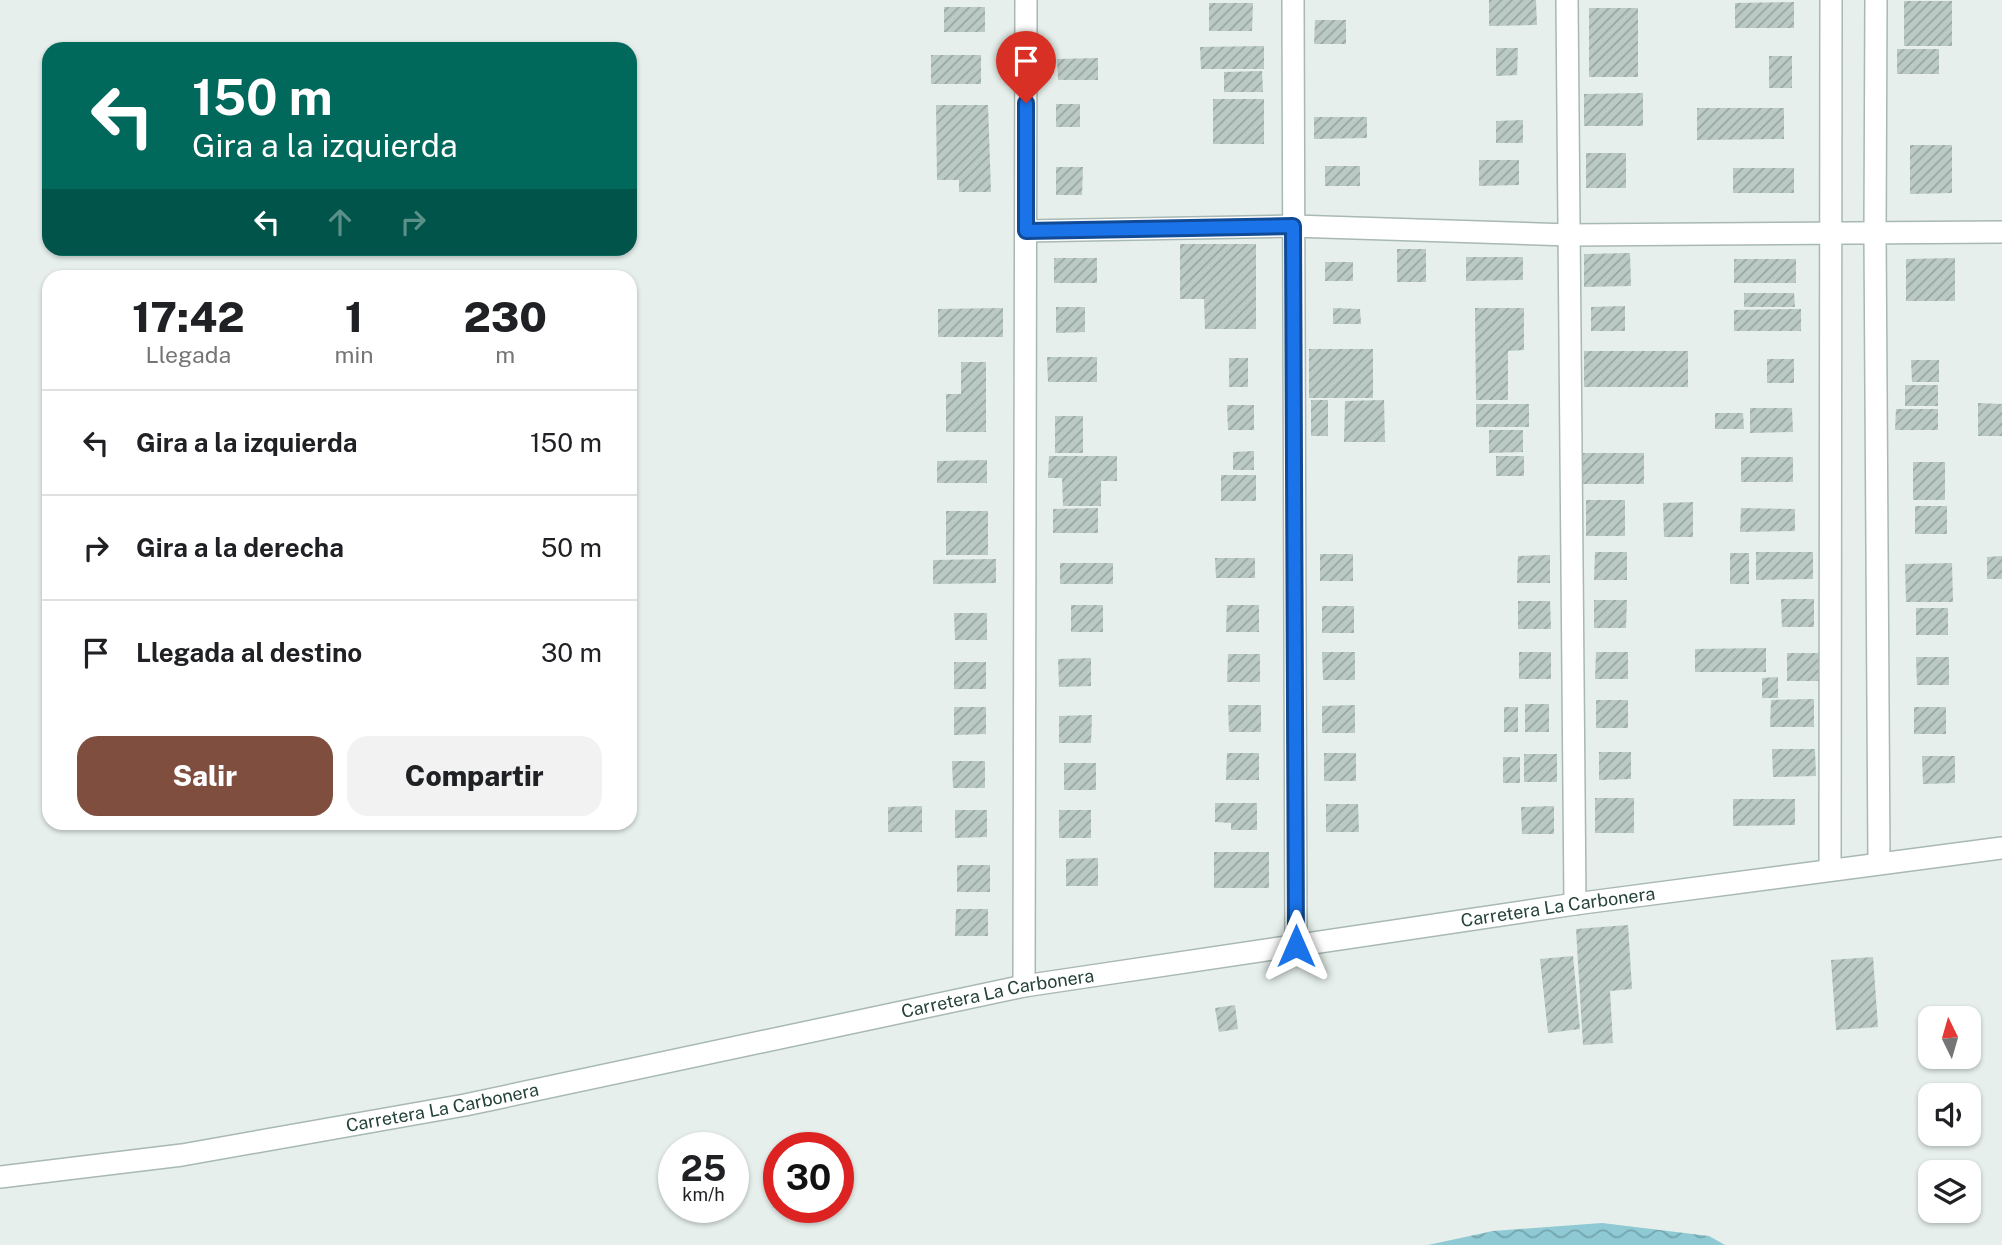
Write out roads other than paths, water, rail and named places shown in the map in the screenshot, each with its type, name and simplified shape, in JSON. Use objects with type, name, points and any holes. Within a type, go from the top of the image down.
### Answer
[{"type":"street","points":[[1024,986],[1026,0]]},
{"type":"street","points":[[1293,0],[1296,946]]},
{"type":"street","points":[[1567,0],[1575,904]]},
{"type":"street","points":[[1830,869],[1833,232],[1831,0]]},
{"type":"street","points":[[1877,0],[1875,233],[1879,863]]},
{"type":"street","points":[[1026,231],[1293,226],[1569,235],[2002,232]]},
{"type":"street","name":"Carretera La Carbonera","points":[[0,1177],[182,1155],[465,1105],[1024,986],[1575,904],[2002,848]]},
{"type":"water","points":[[1602,1223],[1709,1236],[1725,1245],[1428,1245],[1493,1231]]}]
